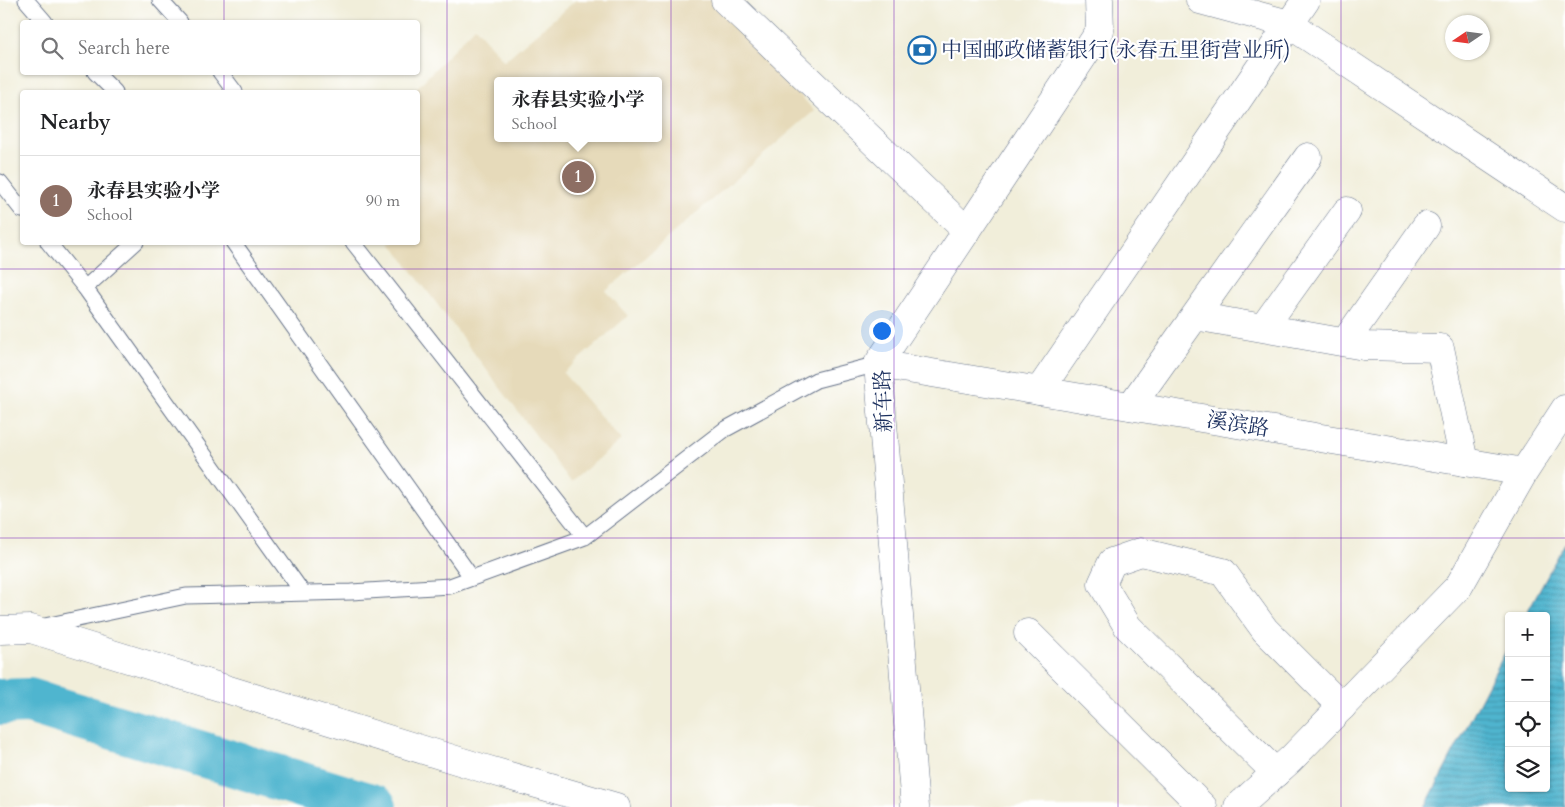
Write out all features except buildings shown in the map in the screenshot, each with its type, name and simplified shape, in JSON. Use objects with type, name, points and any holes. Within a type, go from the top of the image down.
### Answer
[{"type":"street","points":[[726,0],[967,231]]},
{"type":"street","name":"新车路","points":[[914,807],[878,364],[1100,31],[1099,0]]},
{"type":"street","points":[[1200,0],[1289,24],[1565,208]]},
{"type":"street","points":[[1040,391],[1306,0]]},
{"type":"street","points":[[1131,406],[1308,157]]},
{"type":"street","points":[[1263,328],[1347,211]]},
{"type":"street","points":[[1345,342],[1426,226]]},
{"type":"street","points":[[1195,316],[1364,346],[1440,348],[1464,462]]},
{"type":"street","name":"溪滨路","points":[[878,364],[1524,472]]},
{"type":"street","points":[[1238,807],[1276,773],[1342,707],[1459,586],[1524,472],[1565,408]]},
{"type":"street","points":[[1276,773],[1128,627],[1102,584],[1112,562],[1141,552],[1223,572],[1265,630],[1342,707]]},
{"type":"street","points":[[0,630],[31,629],[482,768],[616,807]]},
{"type":"street","points":[[1028,633],[1204,807]]},
{"type":"lane","points":[[26,0],[44,20]]},
{"type":"lane","points":[[160,0],[178,20]]},
{"type":"lane","points":[[98,75],[113,90]]},
{"type":"lane","points":[[222,75],[234,90]]},
{"type":"lane","points":[[0,182],[20,207]]},
{"type":"lane","points":[[50,245],[85,288],[303,593]]},
{"type":"lane","points":[[85,288],[133,245]]},
{"type":"lane","points":[[235,245],[472,578]]},
{"type":"lane","points":[[355,245],[584,537]]},
{"type":"lane","points":[[31,629],[186,596],[351,592],[450,586],[584,537],[724,430],[816,380],[878,364]]},
{"type":"shaded area","points":[[576,0],[718,0],[814,111],[606,291],[628,316],[563,373],[621,440],[571,482],[393,245],[420,245],[420,90],[415,90],[475,27],[504,61]]},
{"type":"water","points":[[1565,543],[1565,807],[1425,807],[1505,653],[1505,792],[1550,792],[1550,612],[1527,612]]},
{"type":"waterway","points":[[0,702],[29,701],[374,807]]},
{"type":"place","name":"中国邮政储蓄银行(永春五里街营业所)","points":[[922,50]]},
{"type":"place","name":"永春县实验小学","points":[[578,177]]}]
